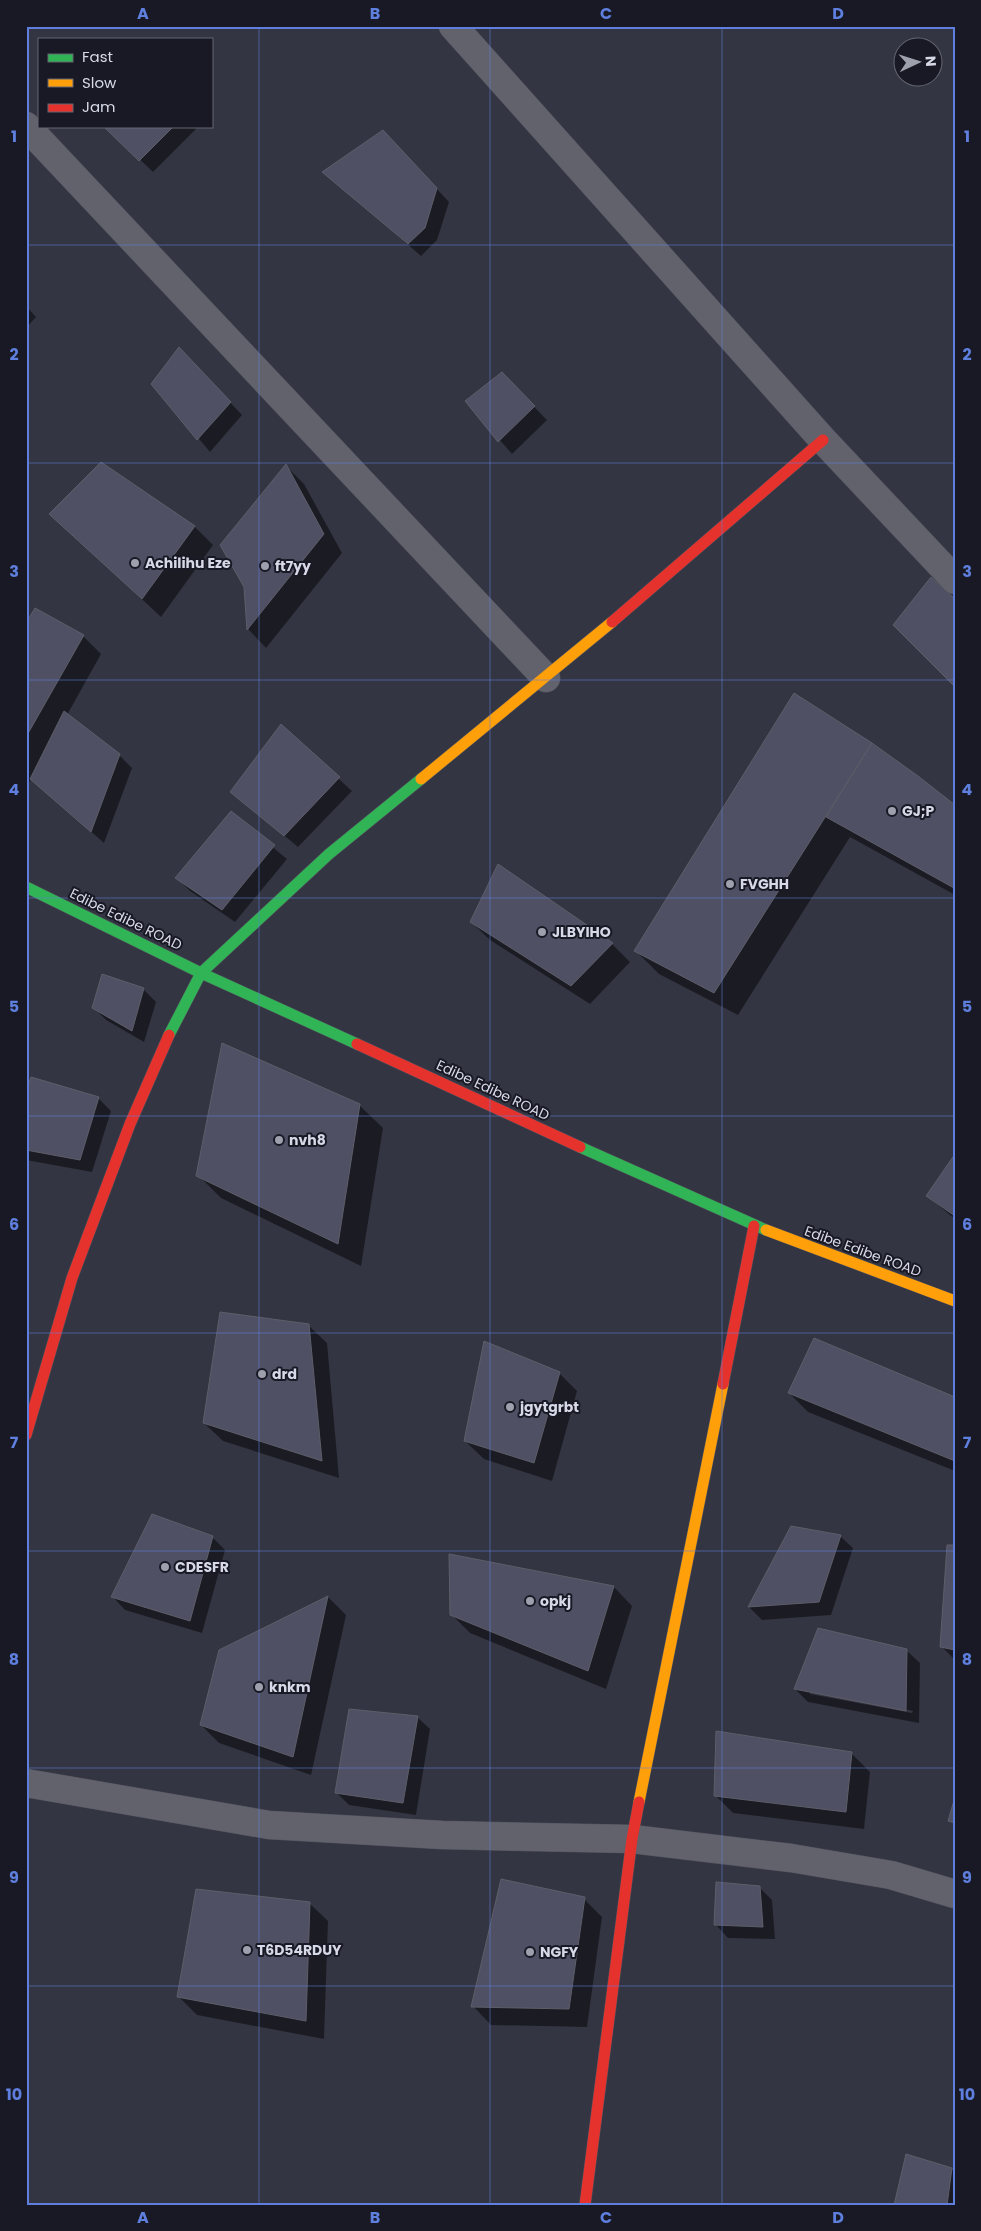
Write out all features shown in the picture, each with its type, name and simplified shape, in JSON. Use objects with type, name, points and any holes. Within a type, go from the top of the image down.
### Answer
[{"type":"street","points":[[453,26],[823,440],[955,580]]},
{"type":"street","points":[[26,126],[546,678]]},
{"type":"street","points":[[26,1436],[75,1269],[160,1054],[201,973],[329,854],[546,678],[823,440]]},
{"type":"street","name":"Edibe Edibe ROAD","points":[[26,887],[201,973],[754,1226],[955,1301]]},
{"type":"street","points":[[585,2205],[632,1839],[754,1226]]},
{"type":"street","points":[[26,1783],[269,1825],[423,1835],[632,1839],[790,1858],[872,1872],[955,1894]]},
{"type":"building","points":[[105,128],[172,128],[139,161]]},
{"type":"building","points":[[383,130],[437,188],[425,228],[408,244],[322,172]]},
{"type":"building","points":[[179,347],[231,402],[197,440],[151,384]]},
{"type":"building","points":[[502,372],[535,406],[498,442],[465,401]]},
{"type":"building","name":"Achilihu Eze","points":[[101,462],[195,526],[142,599],[49,514]]},
{"type":"building","name":"ft7yy","points":[[286,464],[324,534],[247,630],[244,587],[220,545]]},
{"type":"building","points":[[931,577],[955,599],[955,687],[893,625]]},
{"type":"building","points":[[35,608],[84,635],[26,737],[26,623]]},
{"type":"building","name":"FVGHH","points":[[794,693],[872,743],[714,993],[634,951]]},
{"type":"building","points":[[64,711],[120,754],[91,832],[30,779]]},
{"type":"building","points":[[281,724],[340,777],[284,836],[230,792]]},
{"type":"building","name":"GJ;P","points":[[872,743],[955,805],[954,888],[826,817]]},
{"type":"building","points":[[231,811],[275,845],[222,910],[175,878]]},
{"type":"building","name":"JLBYIHO","points":[[498,864],[613,943],[571,986],[470,922]]},
{"type":"building","points":[[102,974],[144,988],[132,1031],[92,1008]]},
{"type":"building","name":"nvh8","points":[[222,1043],[360,1104],[338,1244],[196,1176]]},
{"type":"building","points":[[31,1077],[99,1097],[80,1160],[26,1150],[26,1092]]},
{"type":"building","points":[[955,1154],[955,1216],[926,1196]]},
{"type":"building","name":"drd","points":[[220,1312],[309,1324],[322,1461],[203,1423]]},
{"type":"building","points":[[814,1338],[955,1397],[955,1461],[788,1393]]},
{"type":"building","name":"jgytgrbt","points":[[484,1341],[560,1372],[534,1463],[464,1441]]},
{"type":"building","name":"CDESFR","points":[[152,1514],[213,1536],[190,1621],[111,1597]]},
{"type":"building","points":[[791,1526],[841,1535],[819,1602],[748,1607]]},
{"type":"building","points":[[947,1545],[955,1545],[955,1650],[940,1647]]},
{"type":"building","name":"opkj","points":[[449,1554],[614,1586],[588,1671],[450,1615]]},
{"type":"building","name":"knkm","points":[[328,1596],[293,1757],[200,1725],[219,1650]]},
{"type":"building","points":[[818,1628],[907,1649],[906,1711],[794,1689]]},
{"type":"building","points":[[349,1709],[418,1716],[403,1803],[335,1793]]},
{"type":"building","points":[[716,1731],[852,1752],[846,1812],[714,1796]]},
{"type":"building","points":[[955,1797],[955,1823],[948,1821]]},
{"type":"building","name":"NGFY","points":[[501,1879],[585,1897],[569,2009],[471,2007]]},
{"type":"building","points":[[716,1882],[760,1886],[763,1927],[714,1925]]},
{"type":"building","name":"T6D54RDUY","points":[[196,1889],[310,1902],[306,2021],[177,1997]]},
{"type":"building","points":[[906,2154],[952,2168],[947,2205],[894,2205]]},
{"type":"traffic: fast","points":[[169,1035],[201,973],[329,854],[421,779]]},
{"type":"traffic: fast","points":[[26,887],[201,973],[357,1044]]},
{"type":"traffic: fast","points":[[580,1147],[766,1230]]},
{"type":"traffic: slow","points":[[421,779],[612,622]]},
{"type":"traffic: slow","points":[[766,1230],[955,1301]]},
{"type":"traffic: slow","points":[[639,1802],[723,1384]]},
{"type":"traffic: jam","points":[[612,622],[823,440]]},
{"type":"traffic: jam","points":[[26,1435],[72,1278],[130,1124],[169,1035]]},
{"type":"traffic: jam","points":[[357,1044],[580,1147]]},
{"type":"traffic: jam","points":[[723,1384],[754,1226]]},
{"type":"traffic: jam","points":[[585,2205],[632,1839],[639,1802]]},
{"type":"place","name":"Achilihu Eze","points":[[135,563]]},
{"type":"place","name":"ft7yy","points":[[265,566]]},
{"type":"place","name":"GJ;P","points":[[892,811]]},
{"type":"place","name":"FVGHH","points":[[730,884]]},
{"type":"place","name":"JLBYIHO","points":[[542,932]]},
{"type":"place","name":"nvh8","points":[[279,1140]]},
{"type":"place","name":"drd","points":[[262,1374]]},
{"type":"place","name":"jgytgrbt","points":[[510,1407]]},
{"type":"place","name":"CDESFR","points":[[165,1567]]},
{"type":"place","name":"opkj","points":[[530,1601]]},
{"type":"place","name":"knkm","points":[[259,1687]]},
{"type":"place","name":"T6D54RDUY","points":[[247,1950]]},
{"type":"place","name":"NGFY","points":[[530,1952]]}]
